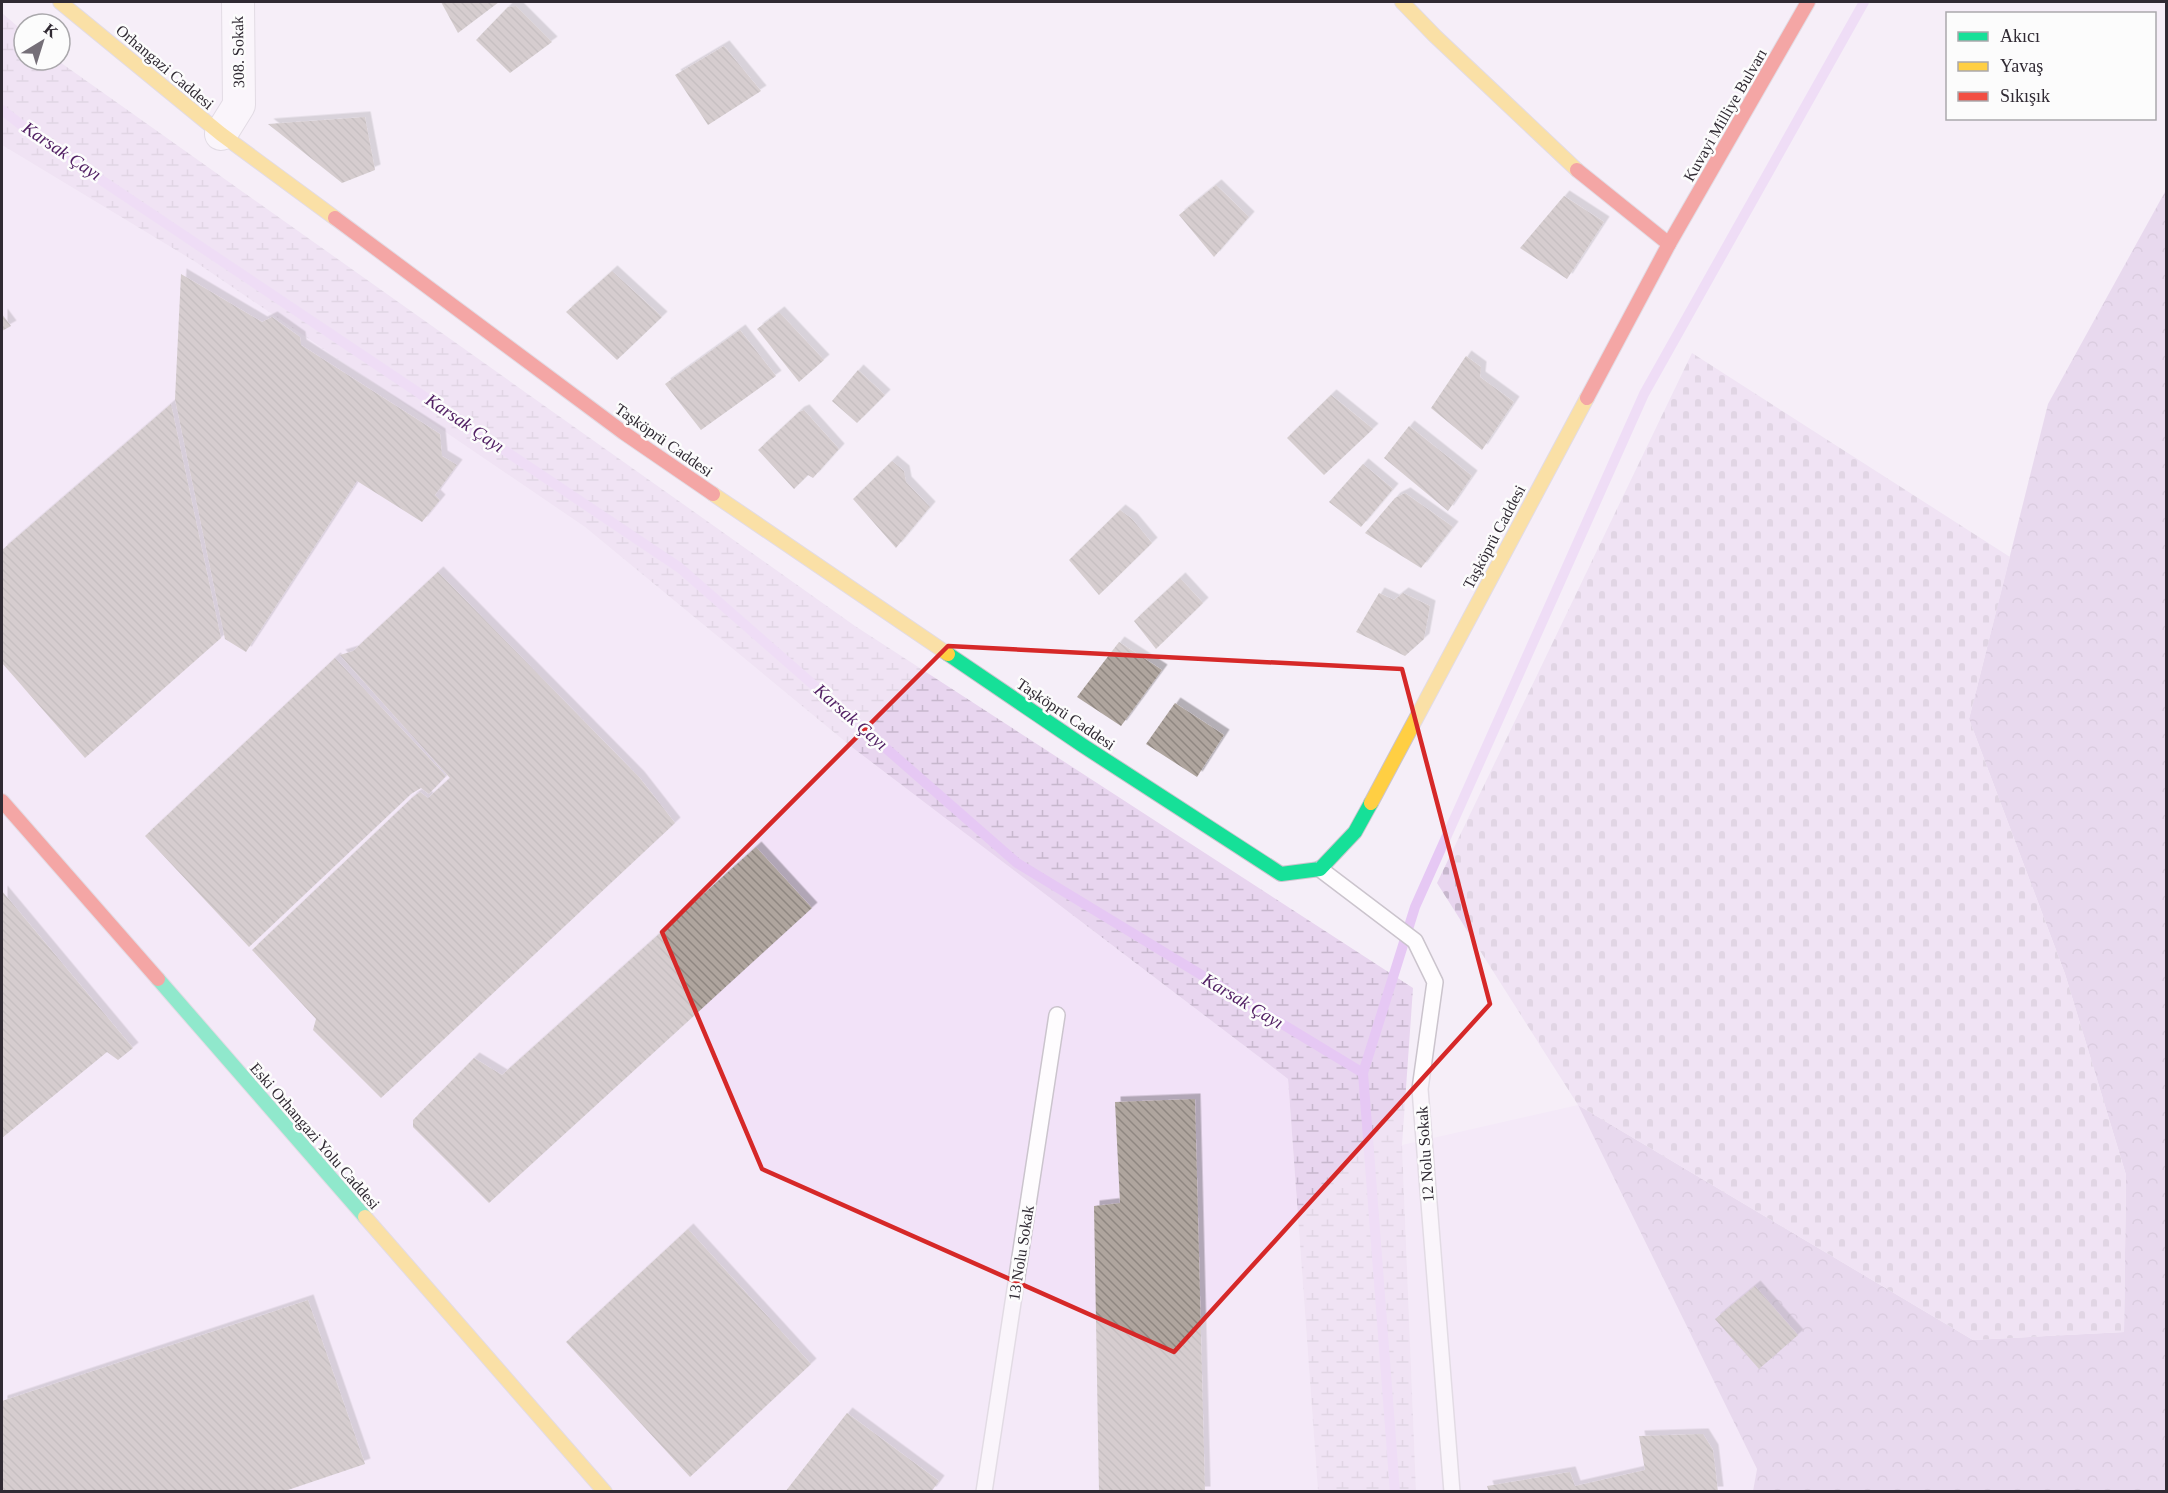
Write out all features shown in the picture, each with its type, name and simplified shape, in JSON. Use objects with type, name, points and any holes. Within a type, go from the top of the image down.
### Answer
[{"type":"street","name":"Orhangazi Caddesi","points":[[60,2],[221,134]]},
{"type":"street","name":"308. Sokak","points":[[221,134],[239,105],[238,2]]},
{"type":"street","points":[[1402,2],[1589,181],[1670,244]]},
{"type":"street","name":"Kuvayi Milliye Bulvarı","points":[[1670,244],[1808,2]]},
{"type":"street","name":"Taşköprü Caddesi","points":[[221,134],[624,433],[1082,745],[1281,874],[1320,869],[1355,832],[1670,244]]},
{"type":"street","name":"Eski Orhangazi Yolu Caddesi","points":[[2,801],[605,1491]]},
{"type":"lane","name":"12 Nolu Sokak","points":[[1320,869],[1415,941],[1435,982],[1420,1089],[1452,1491]]},
{"type":"lane","name":"13 Nolu Sokak","points":[[984,1491],[1057,1016]]},
{"type":"highlighted area","points":[[948,646],[1402,669],[1490,1004],[1174,1352],[762,1169],[662,932]]},
{"type":"shaded area","points":[[2,145],[194,261],[585,527],[853,748],[1288,1079],[1318,1491],[2,1491]]},
{"type":"shaded area","points":[[1578,1105],[1757,1469],[1753,1491],[1416,1491],[1402,1145]]},
{"type":"green space","points":[[2,13],[12,22],[12,72],[72,71],[855,626],[1413,988],[1402,1145],[1416,1491],[1318,1491],[1288,1079],[853,748],[585,527],[194,261],[2,145]]},
{"type":"green space","points":[[2166,190],[2166,1491],[1753,1491],[1757,1469],[1578,1105],[1973,1340],[2124,1332],[2126,1175],[2065,974],[1969,719],[2048,404]]},
{"type":"green space","points":[[1692,353],[2010,557],[1969,719],[2065,974],[2126,1175],[2124,1332],[1973,1340],[1578,1105],[1437,883]]},
{"type":"building","points":[[441,2],[499,2],[458,33]]},
{"type":"building","points":[[516,6],[552,42],[510,73],[476,40],[508,7]]},
{"type":"building","points":[[724,46],[761,91],[708,125],[675,75]]},
{"type":"building","points":[[365,117],[375,170],[342,183],[268,124]]},
{"type":"building","points":[[1216,185],[1249,217],[1214,257],[1179,215]]},
{"type":"building","points":[[1564,196],[1604,222],[1567,279],[1520,248]]},
{"type":"building","points":[[612,271],[662,317],[617,360],[566,312]]},
{"type":"building","points":[[181,274],[262,322],[272,317],[300,337],[301,345],[440,434],[442,456],[457,465],[435,495],[440,500],[422,522],[357,481],[246,652],[225,639],[175,399]]},
{"type":"building","points":[[779,312],[824,360],[799,382],[757,329]]},
{"type":"building","points":[[2,314],[11,326],[2,331]]},
{"type":"building","points":[[740,330],[776,376],[701,430],[665,384]]},
{"type":"building","points":[[1466,356],[1481,367],[1480,377],[1514,402],[1482,450],[1431,408]]},
{"type":"building","points":[[858,370],[885,395],[857,423],[832,401]]},
{"type":"building","points":[[1331,395],[1373,429],[1324,475],[1287,438]]},
{"type":"building","points":[[171,404],[221,638],[85,758],[2,663],[2,550]]},
{"type":"building","points":[[804,410],[839,449],[813,478],[808,475],[794,489],[758,450]]},
{"type":"building","points":[[1409,426],[1472,476],[1448,511],[1384,458]]},
{"type":"building","points":[[892,461],[904,471],[906,482],[930,507],[896,548],[853,499]]},
{"type":"building","points":[[1363,464],[1393,489],[1361,527],[1329,502]]},
{"type":"building","points":[[1405,493],[1453,527],[1421,568],[1365,533],[1395,498]]},
{"type":"building","points":[[1120,510],[1132,519],[1152,543],[1099,595],[1069,560]]},
{"type":"building","points":[[438,572],[639,777],[675,823],[381,1098],[313,1030],[316,1019],[252,950],[413,797],[420,792],[428,798],[450,778],[340,655],[353,651]]},
{"type":"building","points":[[1180,578],[1203,603],[1156,649],[1134,621]]},
{"type":"building","points":[[1379,593],[1394,600],[1403,593],[1430,606],[1424,639],[1405,656],[1356,632]]},
{"type":"building","points":[[1119,642],[1162,670],[1121,726],[1077,697]]},
{"type":"building","points":[[335,658],[446,776],[429,794],[421,788],[411,794],[249,947],[145,836]]},
{"type":"building","points":[[1175,703],[1224,735],[1197,777],[1146,744]]},
{"type":"building","points":[[756,847],[812,908],[489,1203],[413,1127],[413,1120],[474,1058],[502,1075]]},
{"type":"building","points":[[2,891],[133,1048],[118,1060],[107,1052],[2,1138]]},
{"type":"building","points":[[1195,1099],[1205,1492],[1099,1492],[1094,1206],[1120,1203],[1115,1102]]},
{"type":"building","points":[[688,1229],[811,1364],[690,1477],[566,1342]]},
{"type":"building","points":[[1755,1286],[1798,1335],[1759,1369],[1715,1319]]},
{"type":"building","points":[[308,1300],[365,1464],[282,1492],[2,1492],[2,1401]]},
{"type":"building","points":[[847,1413],[939,1481],[931,1492],[785,1492]]},
{"type":"building","points":[[1703,1434],[1713,1450],[1718,1492],[1489,1492],[1487,1486],[1570,1472],[1575,1486],[1645,1470],[1639,1436]]},
{"type":"waterway","points":[[1363,1073],[1415,907],[1644,394],[1864,2]]},
{"type":"waterway","name":"Karsak Çayı","points":[[2,110],[37,137],[680,568],[1017,863],[1363,1073],[1395,1492]]},
{"type":"traffic: fast","points":[[948,654],[1082,745],[1281,874],[1320,869],[1355,832],[1371,803]]},
{"type":"traffic: fast","points":[[158,979],[365,1217]]},
{"type":"traffic: slow","points":[[60,2],[221,134],[335,218]]},
{"type":"traffic: slow","points":[[1402,2],[1577,170]]},
{"type":"traffic: slow","points":[[1371,803],[1587,398]]},
{"type":"traffic: slow","points":[[713,494],[948,654]]},
{"type":"traffic: slow","points":[[365,1217],[605,1492]]},
{"type":"traffic: jam","points":[[1587,398],[1669,244],[1808,2]]},
{"type":"traffic: jam","points":[[1577,170],[1669,244]]},
{"type":"traffic: jam","points":[[335,218],[624,433],[713,494]]},
{"type":"traffic: jam","points":[[2,801],[158,979]]}]
